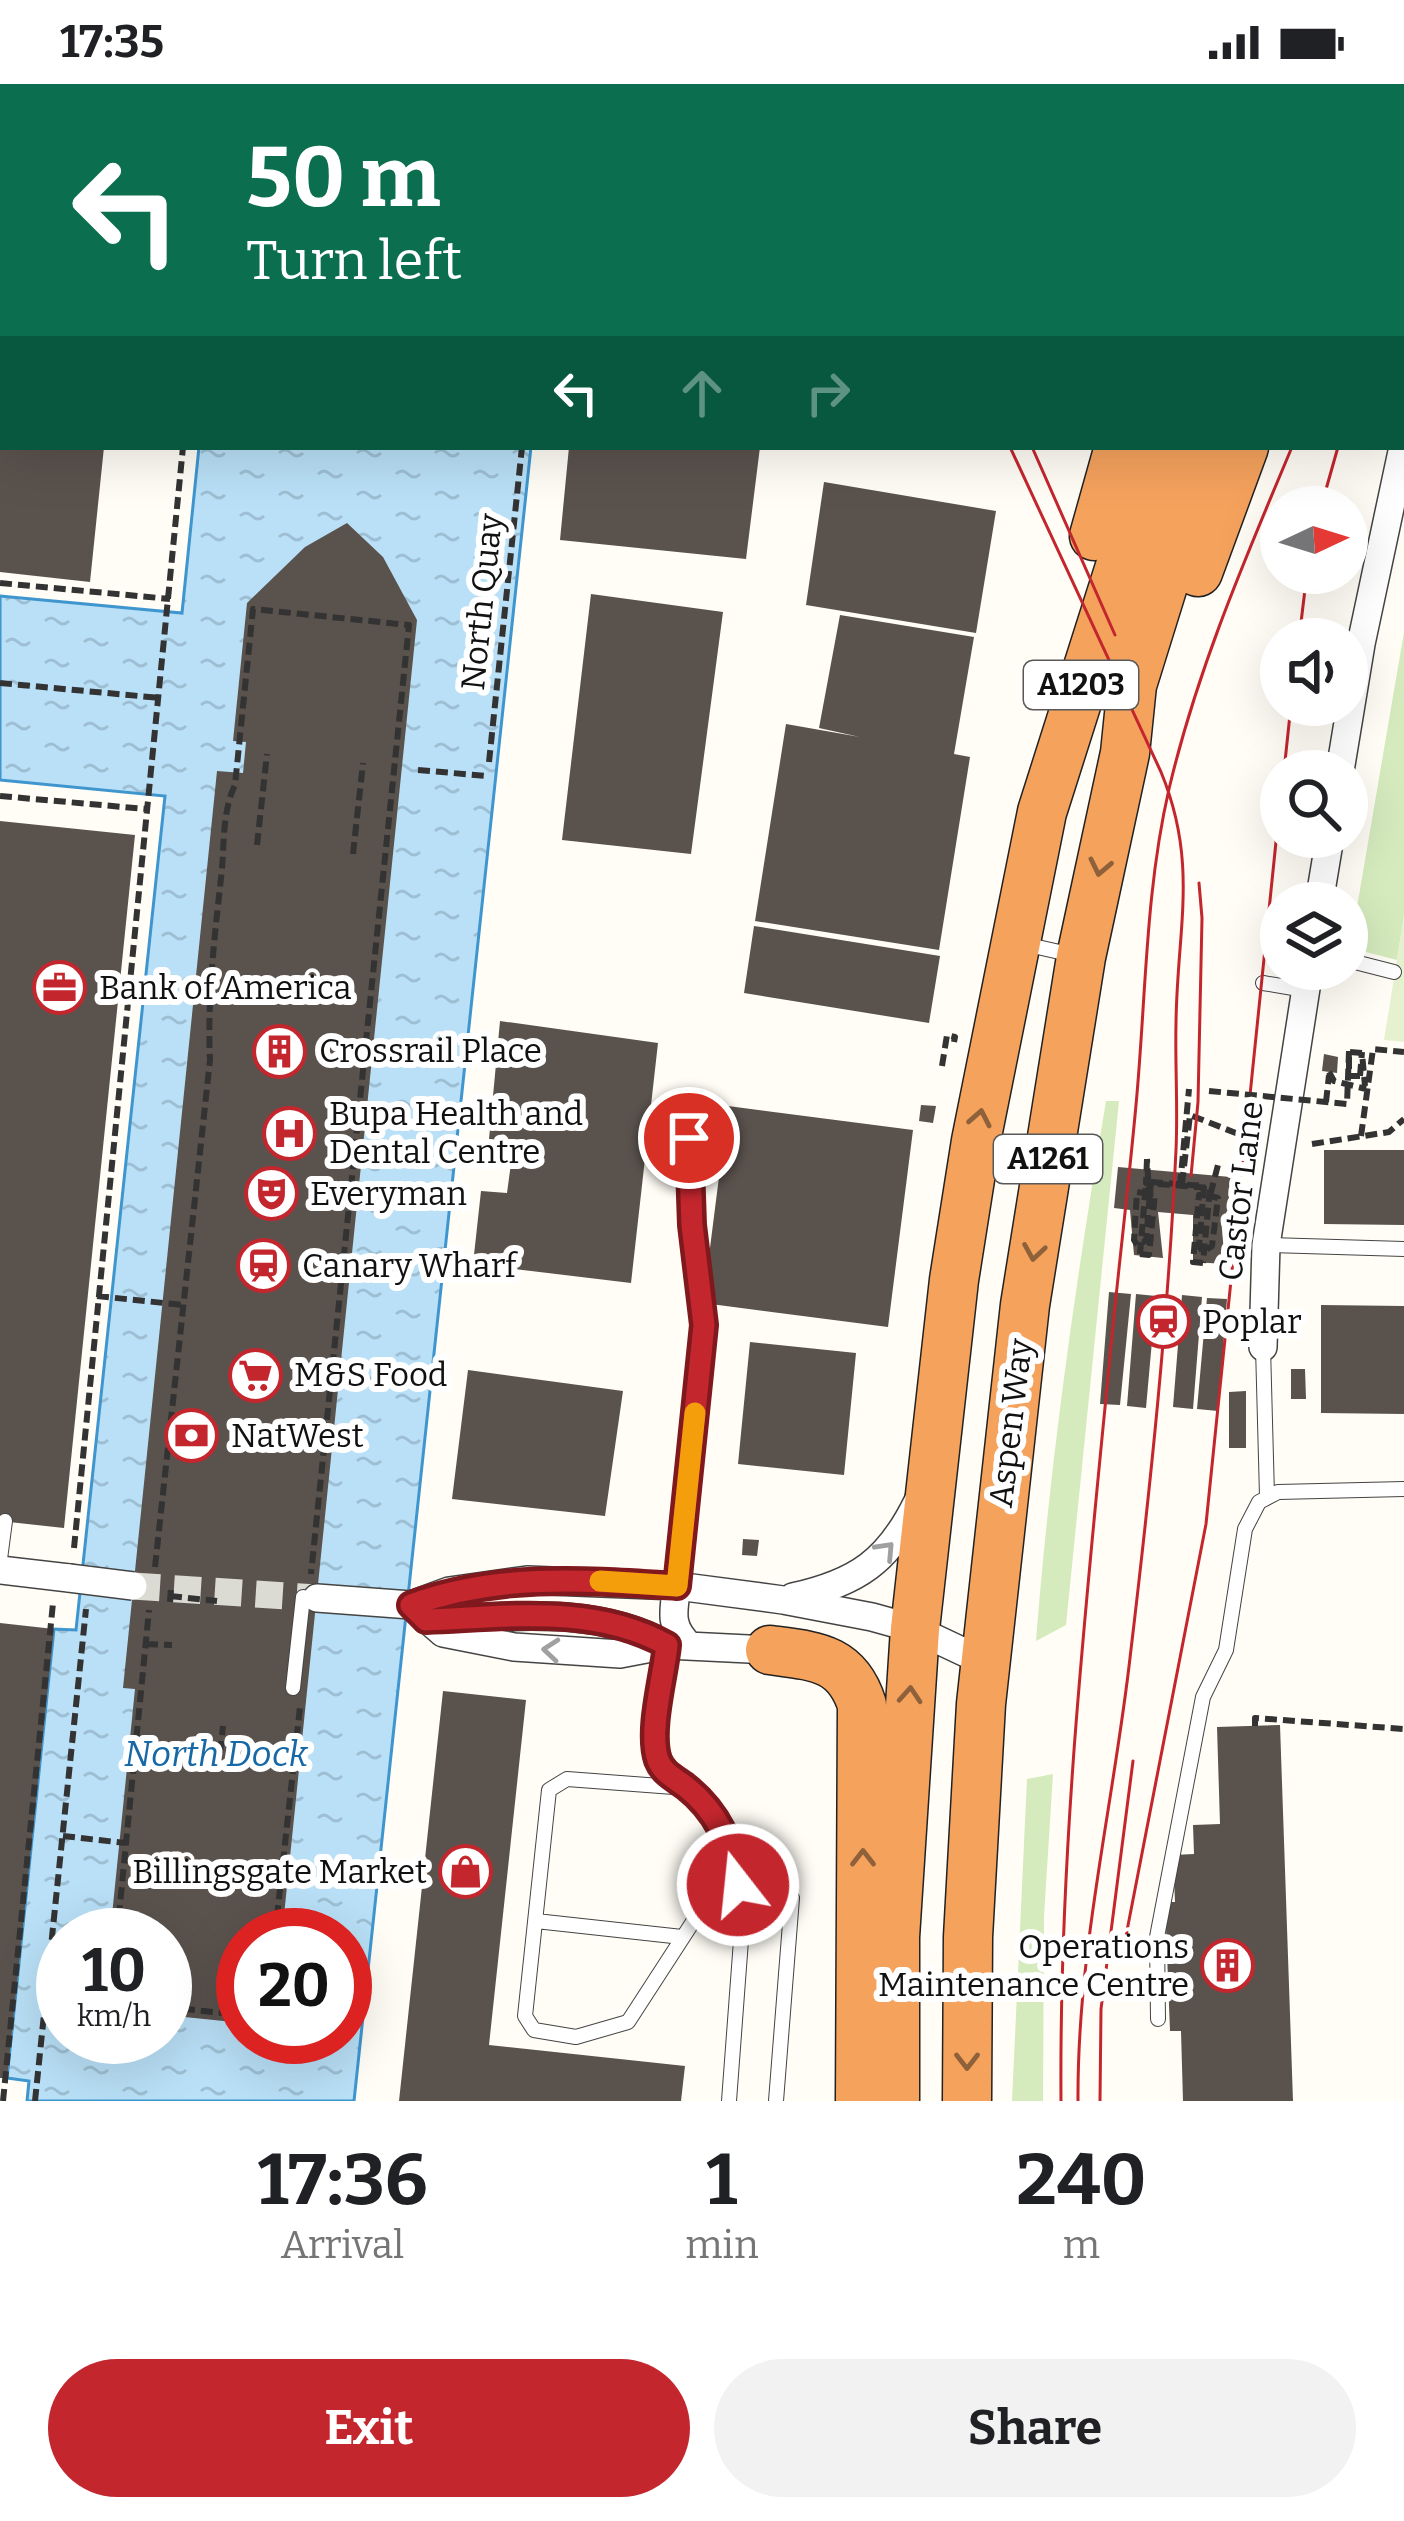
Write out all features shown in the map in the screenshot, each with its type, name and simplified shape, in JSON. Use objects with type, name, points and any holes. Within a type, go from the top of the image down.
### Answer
[{"type":"highway","name":"A1261","points":[[895,2101],[895,1937],[915,1629],[958,1257],[1013,942],[1042,812],[1058,679],[1118,450]]},
{"type":"highway","name":"A1203","points":[[1042,812],[1157,450]]},
{"type":"highway","name":"A1203","points":[[1125,753],[1132,685],[1205,450]]},
{"type":"highway","name":"A1261","points":[[1125,753],[1160,685],[1243,450]]},
{"type":"highway","name":"Aspen Way","points":[[967,2101],[968,1937],[985,1662],[1025,1305],[1081,957],[1125,753]]},
{"type":"highway","points":[[770,1650],[825,1659],[856,1685],[862,1705],[860,2101]]},
{"type":"street","points":[[1343,750],[1402,450]]},
{"type":"street","name":"Castor Lane","points":[[1263,1347],[1266,1245],[1305,990]]},
{"type":"street","points":[[783,1600],[853,1579],[892,1547],[919,1499],[935,1442]]},
{"type":"street","points":[[0,1570],[65,1572],[146,1584]]},
{"type":"street","points":[[418,1613],[449,1591],[527,1580],[677,1586],[783,1600],[915,1629],[985,1662]]},
{"type":"street","points":[[677,1586],[672,1620],[679,1646]]},
{"type":"street","points":[[310,1595],[418,1613],[602,1619],[679,1646],[770,1650]]},
{"type":"lane","points":[[1013,942],[1081,957]]},
{"type":"lane","points":[[1368,966],[1394,972]]},
{"type":"lane","points":[[677,1586],[704,1325],[692,1225],[688,1108]]},
{"type":"lane","points":[[1266,1245],[1404,1250]]},
{"type":"lane","name":"Castor Lane","points":[[1263,1347],[1267,1496]]},
{"type":"lane","points":[[1158,2019],[1157,1937],[1203,1697],[1226,1650],[1251,1513],[1267,1496],[1289,1491],[1404,1489]]},
{"type":"lane","points":[[0,1559],[5,1521]]},
{"type":"lane","points":[[297,1693],[310,1595]]},
{"type":"lane","points":[[679,1646],[656,1730],[657,1758],[723,1831],[735,1857],[742,1927],[729,2101]]},
{"type":"lane","points":[[687,1788],[567,1779],[549,1790],[526,2016],[534,2030],[576,2037],[628,2023],[735,1857]]},
{"type":"lane","points":[[735,1857],[770,1864],[793,1898],[776,2101]]},
{"type":"lane","points":[[536,1922],[682,1937]]},
{"type":"path","points":[[2,2100],[71,1537],[183,450]]},
{"type":"path","name":"North Quay","points":[[489,762],[522,450]]},
{"type":"path","points":[[0,583],[170,599]]},
{"type":"path","points":[[120,1908],[146,1644],[146,1584],[184,1305],[210,1060],[208,1010],[222,863],[253,609],[409,625],[310,1595]]},
{"type":"path","points":[[0,683],[160,698]]},
{"type":"path","points":[[257,844],[267,754]]},
{"type":"path","points":[[353,854],[363,764]]},
{"type":"path","points":[[418,770],[487,776]]},
{"type":"path","points":[[0,796],[147,809]]},
{"type":"path","points":[[942,1066],[947,1035],[955,1036],[956,1051]]},
{"type":"path","points":[[1361,1136],[1373,1049],[1404,1052]]},
{"type":"path","points":[[1209,1091],[1347,1104],[1348,1091],[1348,1071],[1349,1051],[1362,1052],[1360,1076],[1348,1076],[1348,1064],[1348,1052],[1362,1053],[1366,1089]]},
{"type":"path","points":[[1326,1102],[1329,1072],[1334,1081],[1366,1089]]},
{"type":"path","points":[[1181,1185],[1189,1089]]},
{"type":"path","points":[[1181,1185],[1190,1115],[1261,1141]]},
{"type":"path","points":[[1299,1146],[1389,1132],[1404,1119]]},
{"type":"path","points":[[1149,1183],[1140,1254],[1149,1256],[1156,1194],[1149,1194],[1137,1192],[1133,1240],[1137,1246],[1147,1241],[1149,1183],[1148,1159],[1149,1194]]},
{"type":"path","points":[[1149,1183],[1208,1190],[1218,1198],[1212,1246],[1203,1252],[1199,1246],[1208,1190],[1219,1161]]},
{"type":"path","points":[[1203,1263],[1208,1190]]},
{"type":"path","points":[[97,1296],[184,1305]]},
{"type":"path","points":[[172,1597],[218,1601]]},
{"type":"path","points":[[35,2101],[86,1609]]},
{"type":"path","points":[[146,1644],[172,1645]]},
{"type":"path","points":[[278,1908],[297,1693]]},
{"type":"path","points":[[1255,1726],[1255,1718],[1289,1718],[1404,1729]]},
{"type":"path","points":[[220,1753],[223,1726]]},
{"type":"path","points":[[136,1742],[294,1762]]},
{"type":"path","points":[[63,1836],[126,1843]]},
{"type":"green space","points":[[1404,632],[1404,916],[1397,960],[1368,953],[1368,882],[1361,882]]},
{"type":"green space","points":[[1404,916],[1404,1042],[1384,1040]]},
{"type":"green space","points":[[1106,1101],[1119,1101],[1066,1625],[1036,1641],[1065,1370]]},
{"type":"green space","points":[[1053,1774],[1044,1916],[1043,2101],[1012,2101],[1027,1779]]},
{"type":"water","name":"North Dock","points":[[199,450],[531,450],[372,1933],[372,1908],[216,1908],[216,2064],[358,2064],[354,2101],[27,2101],[29,2081],[7,2078],[54,1629],[76,1630],[165,796],[0,780],[0,596],[182,613]]},
{"type":"building","points":[[0,450],[104,450],[90,582],[0,572]]},
{"type":"building","points":[[569,450],[760,450],[746,559],[560,540]]},
{"type":"building","points":[[824,482],[996,511],[976,633],[806,605]]},
{"type":"building","name":"Crossrail Place","points":[[347,523],[383,557],[417,620],[285,1908],[216,1908],[216,2020],[192,2018],[192,1908],[113,1908],[135,1689],[123,1688],[217,771],[243,773],[246,742],[233,741],[247,603],[305,547]]},
{"type":"building","points":[[591,594],[723,612],[691,854],[562,840]]},
{"type":"building","points":[[840,615],[974,637],[954,754],[970,757],[939,950],[755,921],[786,724],[860,737],[819,728]]},
{"type":"building","points":[[0,821],[135,835],[64,1528],[0,1521]]},
{"type":"building","points":[[754,926],[940,956],[929,1023],[744,993]]},
{"type":"building","points":[[500,1021],[658,1043],[631,1283],[473,1264],[481,1191],[507,1193],[514,1141],[489,1139]]},
{"type":"building","points":[[1324,1054],[1338,1057],[1337,1073],[1322,1071]]},
{"type":"building","points":[[921,1105],[936,1106],[933,1123],[919,1121]]},
{"type":"building","points":[[728,1106],[913,1130],[888,1327],[703,1303]]},
{"type":"building","points":[[1324,1150],[1404,1150],[1404,1225],[1324,1224]]},
{"type":"building","points":[[1118,1167],[1242,1178],[1238,1219],[1221,1218],[1225,1264],[1193,1262],[1193,1215],[1158,1212],[1163,1258],[1134,1255],[1130,1210],[1114,1208]]},
{"type":"building","points":[[1109,1292],[1131,1294],[1120,1405],[1100,1404]]},
{"type":"building","points":[[1136,1294],[1156,1296],[1146,1408],[1127,1406]]},
{"type":"building","points":[[1182,1295],[1202,1297],[1193,1409],[1173,1407]]},
{"type":"building","points":[[1207,1298],[1227,1299],[1218,1411],[1197,1409]]},
{"type":"building","points":[[1321,1305],[1404,1306],[1404,1414],[1321,1413]]},
{"type":"building","points":[[750,1342],[856,1353],[844,1475],[738,1464]]},
{"type":"building","points":[[1291,1369],[1305,1369],[1306,1399],[1291,1399]]},
{"type":"building","points":[[468,1370],[623,1391],[605,1516],[452,1499]]},
{"type":"building","points":[[1246,1391],[1246,1448],[1229,1448],[1229,1392]]},
{"type":"building","points":[[743,1539],[759,1540],[757,1556],[742,1555]]},
{"type":"building","points":[[0,1623],[54,1629],[7,2078],[0,2078]]},
{"type":"building","name":"Billingsgate Market","points":[[443,1691],[526,1700],[489,2045],[685,2066],[681,2101],[399,2101]]},
{"type":"building","name":"Operations Maintenance Centre","points":[[1280,1725],[1293,2101],[1183,2101],[1181,2031],[1170,2031],[1165,1902],[1175,1902],[1173,1855],[1194,1854],[1193,1825],[1220,1824],[1217,1727]]},
{"type":"tunnel","points":[[133,1586],[317,1598]]},
{"type":"tram line","points":[[1011,450],[1161,772],[1173,805],[1183,867],[1176,1150],[1163,1341],[1130,1658],[1083,1989],[1078,2101]]},
{"type":"tram line","points":[[1033,450],[1115,635]]},
{"type":"tram line","points":[[1061,2101],[1064,1917],[1075,1734],[1155,867],[1169,789],[1193,701],[1291,450]]},
{"type":"tram line","points":[[1327,486],[1337,450]]},
{"type":"tram line","points":[[1302,618],[1304,594]]},
{"type":"tram line","points":[[1286,750],[1289,726]]},
{"type":"tram line","points":[[1124,1946],[1206,1524],[1274,858]]},
{"type":"tram line","points":[[1191,1176],[1198,1102],[1199,883]]},
{"type":"tram line","points":[[1100,2101],[1101,2009],[1133,1761]]},
{"type":"slow traffic","points":[[600,1581],[677,1586],[695,1413]]},
{"type":"place","name":"Bank of America","points":[[60,988]]},
{"type":"place","name":"Crossrail Place","points":[[280,1051]]},
{"type":"place","name":"Bupa Health and Dental Centre","points":[[290,1133]]},
{"type":"place","name":"Everyman","points":[[271,1194]]},
{"type":"place","name":"Canary Wharf","points":[[263,1266]]},
{"type":"place","name":"Poplar","points":[[1163,1322]]},
{"type":"place","name":"M&S Food","points":[[255,1375]]},
{"type":"place","name":"NatWest","points":[[192,1436]]},
{"type":"place","name":"Billingsgate Market","points":[[466,1872]]},
{"type":"place","name":"Operations Maintenance Centre","points":[[1228,1966]]},
{"type":"route","points":[[689,1138],[692,1225],[704,1325],[677,1586],[527,1580],[449,1591],[411,1605],[426,1620],[602,1619],[637,1629],[667,1645],[657,1758],[723,1831],[735,1857],[738,1885]]}]
